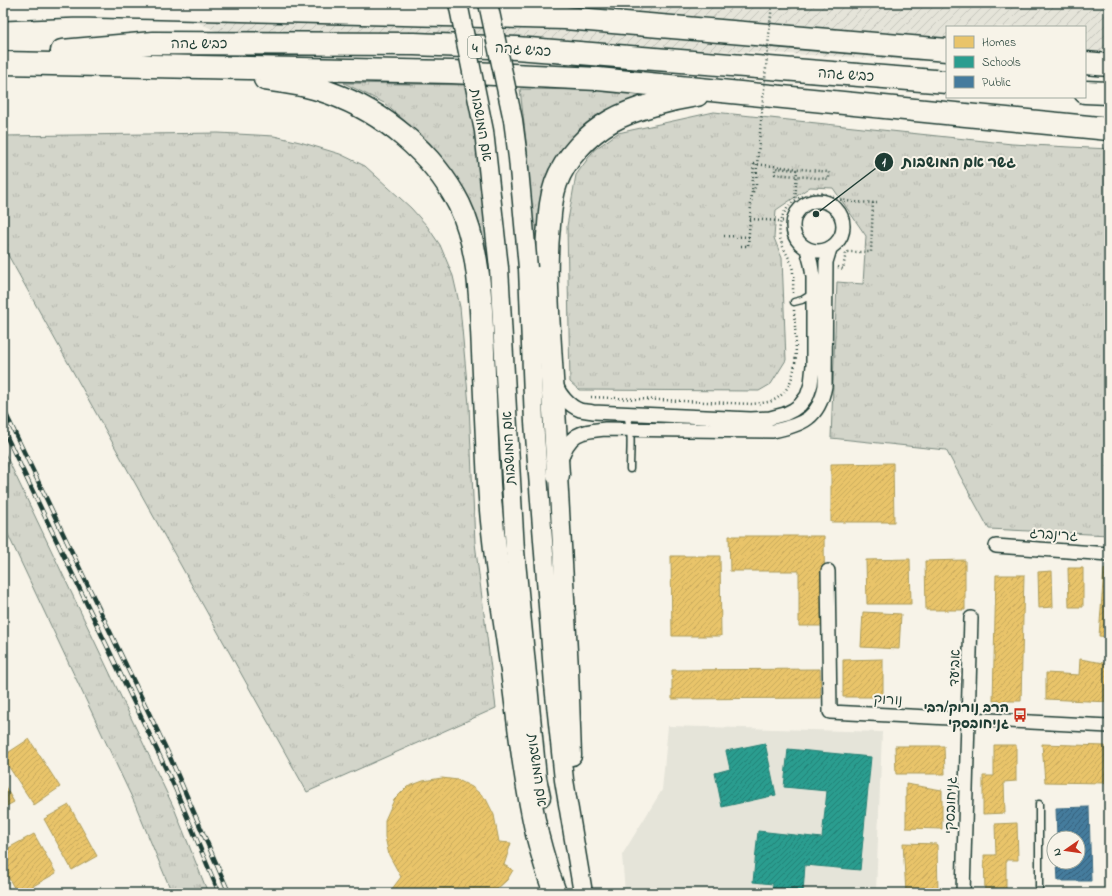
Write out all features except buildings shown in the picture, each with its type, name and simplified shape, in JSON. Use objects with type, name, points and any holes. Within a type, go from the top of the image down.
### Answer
[{"type":"highway","points":[[466,3],[565,18]]},
{"type":"highway","name":"4","points":[[3,9],[79,6],[565,18],[946,50]]},
{"type":"highway","name":"כביש גהה","points":[[3,56],[152,44],[414,44],[516,48],[946,82]]},
{"type":"highway","points":[[3,63],[460,72],[598,79],[1109,129]]},
{"type":"highway","points":[[1086,63],[1109,65]]},
{"type":"highway","points":[[151,65],[292,83],[329,92],[358,105],[405,137],[425,155],[444,179],[458,203],[468,232],[480,289],[491,500],[500,586],[527,784],[537,835],[556,893]]},
{"type":"highway","points":[[558,475],[547,293],[547,244],[550,205],[556,183],[566,164],[577,149],[595,132],[612,121],[634,112],[684,97],[722,92]]},
{"type":"highway","points":[[1086,92],[1109,94]]},
{"type":"main road","name":"אם המושבות","points":[[458,3],[484,131],[499,268],[513,519],[524,655],[537,778],[556,893]]},
{"type":"main road","name":"אם המושבות","points":[[488,3],[513,120],[518,158],[528,268],[534,422],[546,584],[562,764],[583,893]]},
{"type":"main road","points":[[558,475],[572,741],[571,819]]},
{"type":"street","points":[[815,201],[823,201],[830,204],[841,215],[843,231],[841,238],[836,245],[822,252],[814,252],[800,244],[796,238],[794,222],[796,215],[801,208],[815,201]]},
{"type":"street","points":[[551,367],[557,388],[562,397],[579,410],[751,419],[770,418],[793,410],[800,405],[807,396],[811,384],[813,365],[813,294],[811,264],[807,249]]},
{"type":"street","points":[[558,475],[564,448],[576,435],[585,431],[773,431],[798,425],[807,419],[820,404],[825,386],[826,262],[830,249]]},
{"type":"street","name":"גרינברג","points":[[996,546],[1109,554]]},
{"type":"street","name":"נורוק","points":[[828,571],[830,712],[1109,726]]},
{"type":"street","name":"אביעד","points":[[969,719],[971,618]]},
{"type":"street","name":"גניחובסקי","points":[[963,893],[969,719]]},
{"type":"lane","points":[[794,302],[802,300],[813,294]]},
{"type":"lane","points":[[626,413],[630,430],[630,468]]},
{"type":"lane","points":[[1039,804],[1039,893]]},
{"type":"path","points":[[741,246],[748,246],[772,3]]},
{"type":"path","points":[[750,219],[794,222],[795,200],[797,170],[775,168],[775,174],[829,179],[829,172],[755,164]]},
{"type":"path","points":[[752,196],[756,185],[755,164]]},
{"type":"path","points":[[569,403],[578,397],[752,404],[777,399],[788,386],[796,367],[792,267],[782,246],[780,237],[780,221],[788,206],[795,200],[821,193],[848,202],[877,202]]},
{"type":"path","points":[[826,262],[843,269],[846,252],[870,252],[873,202]]},
{"type":"path","points":[[724,236],[749,237]]},
{"type":"path","points":[[792,267],[811,264]]},
{"type":"shaded area","points":[[159,3],[1109,3],[1109,70],[1086,69],[1086,26],[946,26],[946,62],[357,32],[218,32]]},
{"type":"shaded area","points":[[668,726],[882,732],[876,893],[625,893],[622,855],[662,790]]},
{"type":"green space","points":[[344,83],[469,85],[495,288],[483,282],[456,179],[444,160],[430,143],[384,103]]},
{"type":"green space","points":[[520,89],[655,91],[581,133],[544,243],[531,242],[529,167]]},
{"type":"green space","points":[[714,112],[1012,144],[1109,149],[1109,535],[989,529],[946,450],[831,438],[837,282],[863,284],[866,236],[833,188],[810,187],[776,210],[774,238],[782,258],[786,360],[771,384],[759,391],[579,390],[570,382],[567,226],[576,175],[594,150],[618,133]]},
{"type":"green space","points":[[218,133],[274,136],[340,154],[365,166],[411,208],[427,226],[440,245],[453,276],[460,307],[469,405],[475,543],[496,708],[307,792],[3,246],[3,136]]},
{"type":"green space","points":[[3,449],[174,808],[208,893],[172,893],[135,804],[3,524]]},
{"type":"railway","points":[[3,408],[169,755],[229,893]]},
{"type":"railway","points":[[3,429],[175,788],[219,893]]},
{"type":"place","name":"גשר אם המושבות","points":[[816,214]]},
{"type":"place","name":"הרב נורוק/רבי גניחובסקי","points":[[1020,715]]}]
